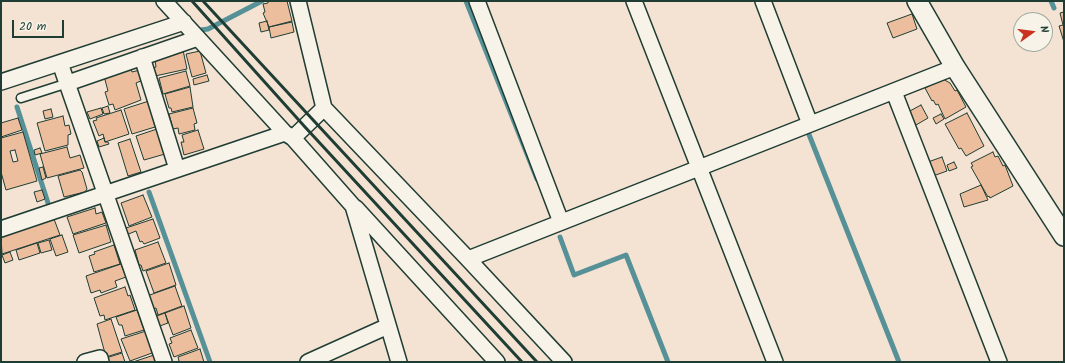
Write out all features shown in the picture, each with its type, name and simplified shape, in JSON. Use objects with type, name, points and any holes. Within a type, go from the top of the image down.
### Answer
[{"type":"street","points":[[164,1],[497,362]]},
{"type":"street","points":[[298,1],[324,108],[564,362]]},
{"type":"street","points":[[477,1],[562,222]]},
{"type":"street","points":[[634,1],[775,362]]},
{"type":"street","points":[[763,1],[810,124]]},
{"type":"street","points":[[917,1],[955,67],[1064,236]]},
{"type":"street","points":[[1,82],[184,22]]},
{"type":"street","points":[[68,83],[198,38]]},
{"type":"street","points":[[142,57],[176,169]]},
{"type":"street","points":[[60,63],[164,362]]},
{"type":"street","points":[[468,259],[955,67]]},
{"type":"street","points":[[894,92],[999,362]]},
{"type":"street","points":[[1,229],[176,169],[289,135],[324,108]]},
{"type":"street","points":[[353,206],[399,362]]},
{"type":"street","points":[[308,362],[388,326]]},
{"type":"street","points":[[85,362],[100,358],[101,362]]},
{"type":"lane","points":[[21,98],[68,83]]},
{"type":"building","points":[[268,1],[287,1],[292,21],[269,27],[263,13],[265,12],[263,4],[268,3]]},
{"type":"building","points":[[1064,12],[1064,42],[1059,26],[1063,25],[1060,13]]},
{"type":"building","points":[[912,14],[917,29],[893,38],[887,23]]},
{"type":"building","points":[[267,21],[269,30],[261,32],[259,23]]},
{"type":"building","points":[[292,22],[294,32],[271,38],[269,27]]},
{"type":"building","points":[[183,50],[187,69],[155,76],[153,68],[156,67],[155,60],[171,56],[170,53]]},
{"type":"building","points":[[200,51],[206,73],[192,77],[186,54]]},
{"type":"building","points":[[130,67],[132,72],[140,70],[143,80],[136,83],[141,100],[115,110],[113,104],[109,105],[105,92],[108,91],[104,76]]},
{"type":"building","points":[[186,71],[190,86],[163,94],[159,78]]},
{"type":"building","points":[[207,75],[209,81],[194,85],[193,79]]},
{"type":"building","points":[[943,79],[950,83],[955,91],[957,90],[966,107],[945,119],[938,104],[936,105],[933,100],[932,101],[925,88]]},
{"type":"building","points":[[190,87],[193,107],[172,112],[171,108],[169,108],[165,94]]},
{"type":"building","points":[[149,101],[155,127],[132,134],[124,109]]},
{"type":"building","points":[[921,105],[928,118],[916,125],[908,112]]},
{"type":"building","points":[[108,106],[110,113],[104,114],[102,108]]},
{"type":"building","points":[[101,108],[103,114],[90,119],[87,112]]},
{"type":"building","points":[[193,108],[197,123],[194,124],[195,130],[179,134],[178,128],[173,129],[169,114]]},
{"type":"building","points":[[51,109],[53,117],[45,119],[43,111]]},
{"type":"building","points":[[121,110],[129,134],[105,142],[103,134],[99,136],[93,121],[97,120],[96,118]]},
{"type":"building","points":[[967,113],[984,146],[966,156],[961,148],[959,149],[945,124]]},
{"type":"building","points":[[941,114],[944,119],[936,124],[933,118]]},
{"type":"building","points":[[63,116],[65,126],[69,125],[71,134],[68,135],[68,145],[45,151],[37,123]]},
{"type":"building","points":[[18,118],[22,130],[1,137],[1,123]]},
{"type":"building","points":[[157,129],[165,154],[144,160],[136,136]]},
{"type":"building","points":[[198,130],[204,149],[184,155],[181,142],[184,142],[182,135]]},
{"type":"building","points":[[23,132],[37,181],[6,190],[1,172],[1,138]],"holes":[[[15,150],[18,161],[13,162],[10,151]]]},
{"type":"building","points":[[104,138],[105,142],[108,142],[109,144],[99,147],[97,141]]},
{"type":"building","points":[[130,139],[141,172],[128,176],[118,143]]},
{"type":"building","points":[[67,147],[70,158],[80,155],[84,168],[47,178],[40,154]]},
{"type":"building","points":[[40,148],[42,153],[35,155],[34,150]]},
{"type":"building","points":[[993,152],[995,157],[998,156],[1003,166],[1005,165],[1013,186],[990,198],[971,167],[973,166],[971,163]]},
{"type":"building","points":[[942,157],[947,171],[933,176],[928,162]]},
{"type":"building","points":[[954,162],[957,168],[949,171],[947,165]]},
{"type":"building","points":[[43,167],[46,178],[42,180],[39,168]]},
{"type":"building","points":[[80,170],[87,189],[85,192],[64,197],[58,176]]},
{"type":"building","points":[[981,185],[988,200],[964,207],[960,194]]},
{"type":"building","points":[[42,190],[45,199],[37,202],[34,192]]},
{"type":"building","points":[[143,195],[152,217],[129,226],[121,203]]},
{"type":"building","points":[[95,208],[96,214],[102,212],[106,223],[73,234],[67,217]]},
{"type":"building","points":[[54,219],[60,235],[2,254],[1,236]]},
{"type":"building","points":[[153,219],[160,238],[144,244],[142,241],[140,242],[136,231],[126,235],[123,229]]},
{"type":"building","points":[[106,225],[111,242],[79,253],[73,235]]},
{"type":"building","points":[[62,235],[68,252],[56,256],[50,239]]},
{"type":"building","points":[[49,240],[52,250],[41,253],[38,243]]},
{"type":"building","points":[[158,242],[166,263],[143,271],[141,265],[139,265],[135,250]]},
{"type":"building","points":[[37,243],[40,253],[19,260],[16,250]]},
{"type":"building","points":[[114,245],[120,264],[94,272],[89,256],[95,254],[94,252]]},
{"type":"building","points":[[10,252],[13,260],[5,263],[2,255]]},
{"type":"building","points":[[169,263],[176,285],[154,293],[146,271]]},
{"type":"building","points":[[121,264],[126,277],[115,281],[117,287],[101,293],[100,290],[91,293],[86,276]]},
{"type":"building","points":[[175,286],[182,306],[158,315],[156,308],[152,309],[147,296]]},
{"type":"building","points":[[125,287],[128,296],[130,295],[135,310],[105,320],[104,315],[100,316],[94,298]]},
{"type":"building","points":[[184,306],[191,328],[173,335],[165,313]]},
{"type":"building","points":[[137,310],[144,330],[125,336],[122,325],[119,325],[116,317]]},
{"type":"building","points":[[165,313],[168,323],[157,327],[154,317]]},
{"type":"building","points":[[111,319],[122,352],[106,357],[97,324]]},
{"type":"building","points":[[191,330],[198,348],[174,357],[169,344],[172,343],[170,338]]},
{"type":"building","points":[[146,331],[152,353],[130,361],[121,339]]},
{"type":"building","points":[[200,349],[204,362],[177,362],[179,361],[178,357]]},
{"type":"building","points":[[122,353],[125,362],[107,362],[106,358]]},
{"type":"building","points":[[154,355],[156,362],[133,362]]},
{"type":"waterway","points":[[201,30],[208,29],[262,1]]},
{"type":"waterway","points":[[466,1],[537,179]]},
{"type":"waterway","points":[[1051,1],[1054,8]]},
{"type":"waterway","points":[[17,107],[48,203]]},
{"type":"waterway","points":[[808,132],[899,362]]},
{"type":"waterway","points":[[149,192],[210,362]]},
{"type":"waterway","points":[[560,237],[574,275],[626,255],[668,362]]},
{"type":"railway","points":[[192,1],[305,127],[522,362]]},
{"type":"railway","points":[[203,1],[537,362]]}]
